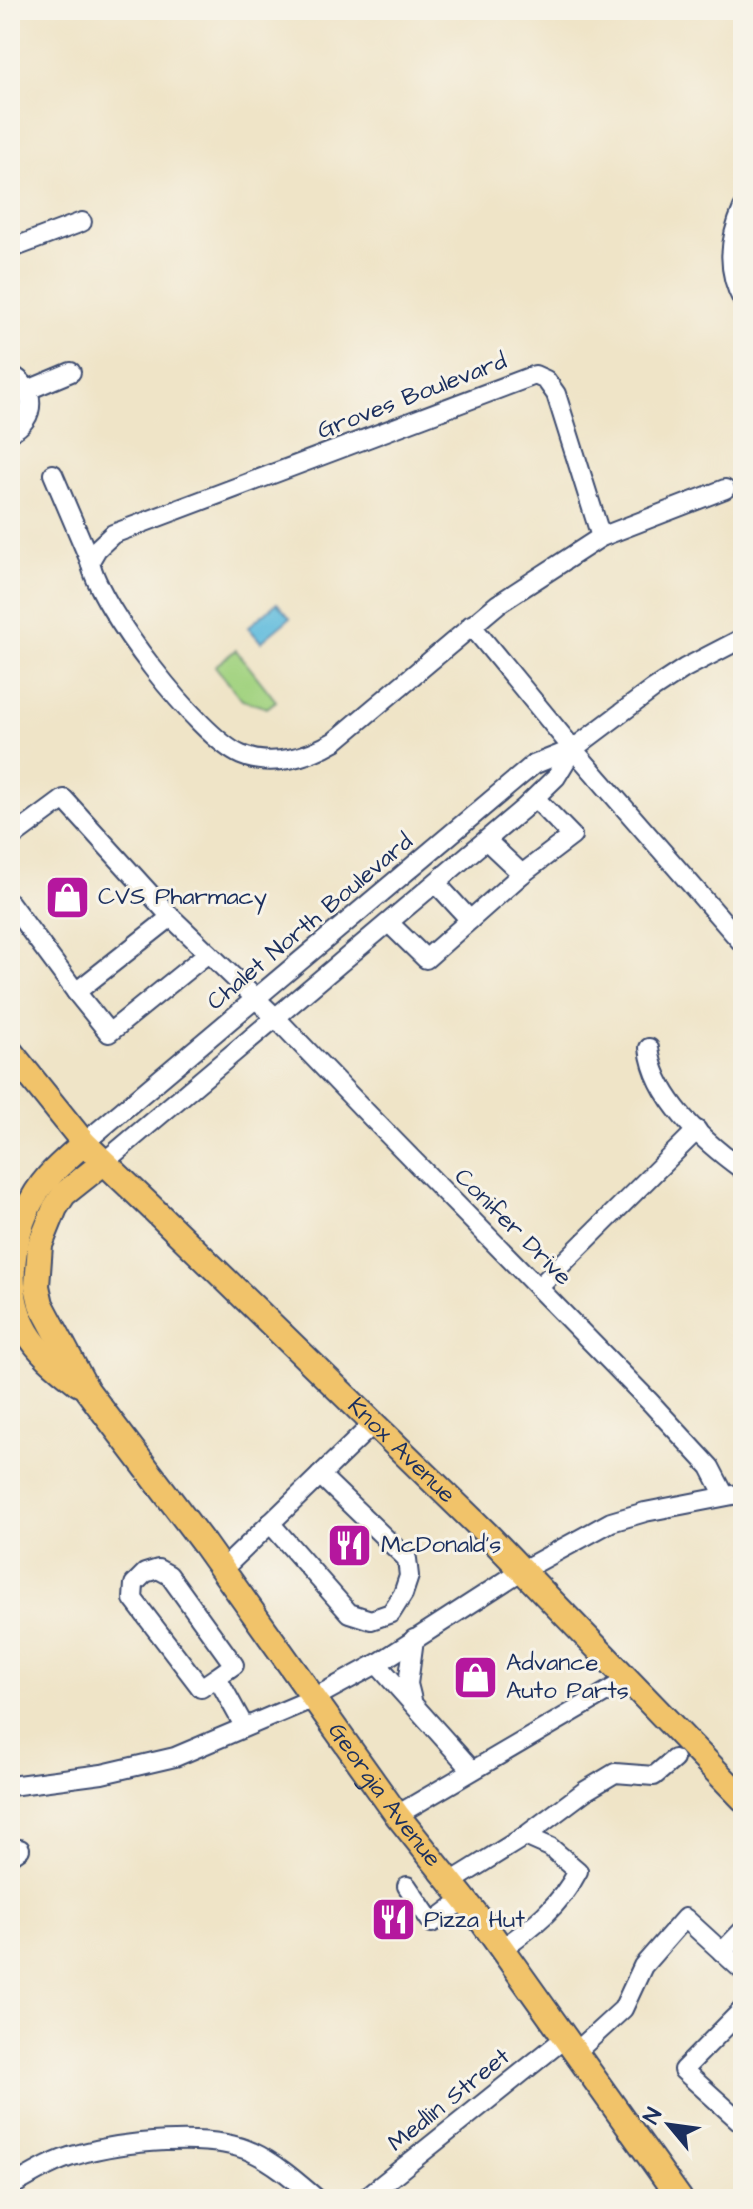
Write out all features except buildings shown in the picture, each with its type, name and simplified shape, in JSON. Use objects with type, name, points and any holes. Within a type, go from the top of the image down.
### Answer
[{"type":"main road","name":"Knox Avenue","points":[[10,1051],[103,1163],[374,1423],[743,1799]]},
{"type":"main road","name":"Georgia Avenue","points":[[84,1143],[47,1177],[12,1247],[16,1310],[26,1332],[47,1359],[87,1390]]},
{"type":"main road","name":"Georgia Avenue","points":[[103,1163],[64,1194],[55,1208],[40,1245],[38,1266],[37,1286],[41,1304],[87,1390],[222,1570],[397,1815],[458,1890],[680,2199]]},
{"type":"street","points":[[743,208],[734,228],[731,258],[736,286],[743,301]]},
{"type":"street","points":[[10,249],[82,222]]},
{"type":"street","points":[[28,390],[71,372]]},
{"type":"street","points":[[10,374],[28,390],[31,403],[25,422],[10,432]]},
{"type":"street","name":"Groves Boulevard","points":[[90,561],[113,534],[535,375],[546,380],[556,394],[601,537]]},
{"type":"street","points":[[53,474],[90,561],[92,575],[116,620],[204,729],[224,746],[244,757],[293,759],[314,753],[335,741],[498,604],[601,537],[725,489]]},
{"type":"street","points":[[471,625],[573,749],[736,923],[743,944]]},
{"type":"street","name":"Chalet North Boulevard","points":[[84,1143],[533,765],[573,749],[685,668],[743,638]]},
{"type":"street","name":"Chalet North Boulevard","points":[[103,1163],[487,841],[556,777],[573,749]]},
{"type":"street","points":[[389,923],[426,959],[522,874],[572,836],[535,798]]},
{"type":"street","name":"Conifer Drive","points":[[10,839],[64,799],[171,917],[276,1018],[539,1287],[734,1494]]},
{"type":"street","points":[[487,841],[522,874]]},
{"type":"street","points":[[437,884],[470,920]]},
{"type":"street","points":[[10,903],[109,1033],[208,953]]},
{"type":"street","points":[[76,992],[171,917]]},
{"type":"street","points":[[649,1048],[660,1088],[697,1130],[743,1170]]},
{"type":"street","points":[[539,1287],[697,1130]]},
{"type":"street","points":[[222,1570],[374,1423]]},
{"type":"street","points":[[270,1523],[349,1613],[371,1620],[391,1613],[403,1594],[409,1576],[407,1559],[320,1475]]},
{"type":"street","points":[[10,1786],[102,1774],[175,1757],[314,1698],[377,1664],[521,1571],[611,1522],[734,1494]]},
{"type":"street","points":[[158,1569],[169,1575],[234,1665],[217,1677],[201,1688],[133,1599],[134,1584],[145,1573],[158,1569]]},
{"type":"street","points":[[410,1692],[414,1639]]},
{"type":"street","points":[[377,1664],[410,1692],[472,1770]]},
{"type":"street","points":[[217,1677],[244,1726]]},
{"type":"street","points":[[397,1815],[627,1680]]},
{"type":"street","points":[[407,1886],[432,1923],[458,1890],[585,1791],[615,1773],[654,1776],[674,1759]]},
{"type":"street","points":[[501,1949],[539,1923],[570,1888],[578,1871],[550,1847],[525,1836]]},
{"type":"street","name":"Medlin Street","points":[[364,2199],[623,2009],[643,1966],[685,1918],[722,1952]]},
{"type":"street","points":[[743,1930],[722,1952],[743,1971]]},
{"type":"street","points":[[743,2009],[683,2070],[743,2124]]},
{"type":"street","points":[[10,2187],[75,2155],[142,2142],[178,2141],[249,2150],[270,2162],[317,2199]]},
{"type":"green space","points":[[236,650],[276,701],[267,708],[242,700],[215,666]]},
{"type":"water","points":[[277,603],[290,618],[261,642],[248,627]]},
{"type":"place","name":"CVS Pharmacy","points":[[67,897]]},
{"type":"place","name":"McDonald's","points":[[350,1545]]},
{"type":"place","name":"Advance Auto Parts","points":[[475,1677]]},
{"type":"place","name":"Pizza Hut","points":[[393,1920]]}]
